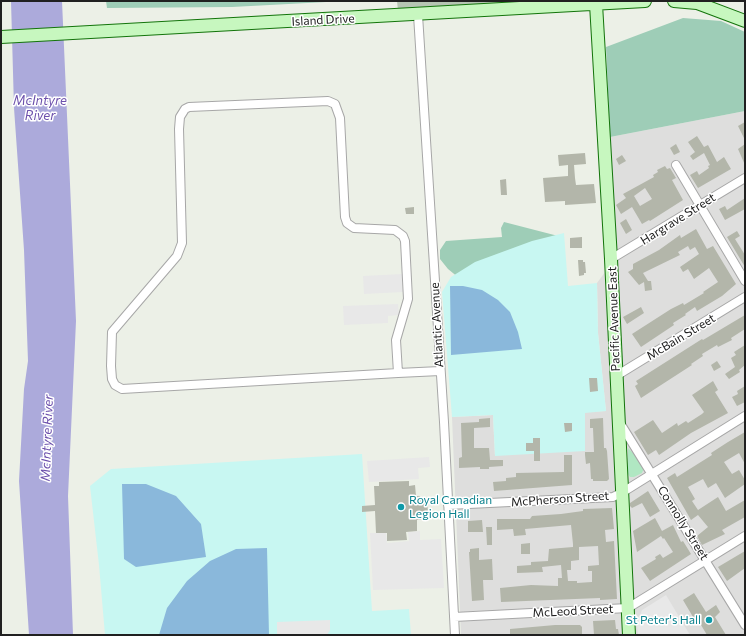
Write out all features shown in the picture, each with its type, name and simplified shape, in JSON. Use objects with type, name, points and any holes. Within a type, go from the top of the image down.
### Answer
[{"type":"street","name":"Island Drive","points":[[2,37],[418,15],[645,1]]},
{"type":"street","points":[[674,1],[698,3],[745,20]]},
{"type":"street","name":"Pacific Avenue East","points":[[596,4],[611,259],[629,635]]},
{"type":"street","name":"Atlantic Avenue","points":[[418,15],[455,635]]},
{"type":"street","points":[[398,373],[396,340],[408,298],[405,241],[403,236],[395,230],[354,228],[347,223],[345,217],[340,118],[335,104],[328,101],[189,107],[185,109],[180,117],[179,129],[182,243],[177,256],[112,332],[111,366],[112,379],[115,385],[122,389],[440,371]]},
{"type":"street","points":[[676,165],[745,281]]},
{"type":"street","name":"Hargrave Street","points":[[611,259],[745,178]]},
{"type":"street","name":"McBain Street","points":[[616,376],[745,297]]},
{"type":"street","name":"McPherson Street","points":[[448,505],[613,497],[745,416]]},
{"type":"street","name":"Connolly Street","points":[[619,422],[745,625]]},
{"type":"street","name":"McLeod Street","points":[[454,617],[628,608],[745,536]]},
{"type":"shaded area","points":[[397,1],[537,1],[398,11]]},
{"type":"shaded area","points":[[745,111],[745,635],[455,635],[461,634],[452,417],[493,415],[495,456],[585,412],[606,411],[598,333],[597,283],[608,268],[615,241],[610,137]]},
{"type":"shaded area","points":[[564,233],[568,286],[597,283],[598,333],[606,411],[585,413],[585,451],[495,456],[493,415],[452,417],[442,292],[451,277],[475,262],[532,241]]},
{"type":"shaded area","points":[[402,274],[403,292],[364,294],[363,276]]},
{"type":"shaded area","points":[[450,286],[463,286],[482,290],[498,300],[510,312],[518,332],[522,349],[451,355]]},
{"type":"shaded area","points":[[398,304],[399,315],[388,316],[388,323],[344,325],[343,306]]},
{"type":"shaded area","points":[[362,454],[372,611],[409,609],[411,635],[105,635],[90,486],[111,469]]},
{"type":"shaded area","points":[[429,457],[430,467],[418,468],[419,479],[369,482],[367,461]]},
{"type":"shaded area","points":[[122,484],[146,484],[176,496],[201,524],[206,557],[136,567],[124,559]]},
{"type":"shaded area","points":[[420,531],[420,540],[441,539],[444,588],[373,590],[370,533],[386,533],[387,543],[409,541],[408,532]]},
{"type":"shaded area","points":[[267,548],[269,635],[159,635],[167,608],[187,581],[210,561],[236,549]]},
{"type":"shaded area","points":[[666,595],[690,635],[638,635],[637,624],[642,610]]},
{"type":"shaded area","points":[[330,620],[330,630],[327,635],[277,635],[277,622]]},
{"type":"green space","points":[[106,1],[345,1],[232,7],[107,8]]},
{"type":"green space","points":[[683,18],[721,21],[745,32],[745,111],[610,137],[606,47]]},
{"type":"green space","points":[[504,222],[562,237],[459,278],[448,269],[440,259],[440,250],[446,241],[502,237],[501,228]]},
{"type":"green space","points":[[628,448],[642,462],[644,468],[642,473],[634,477],[630,477],[628,474]]},
{"type":"water","name":"McIntyre River","points":[[11,1],[62,1],[76,321],[68,496],[73,635],[29,635],[19,481],[24,389],[28,361],[24,250],[14,108]]},
{"type":"building","points":[[745,122],[745,140],[738,126]]},
{"type":"building","points":[[697,136],[704,147],[708,145],[717,162],[724,157],[731,169],[698,188],[690,175],[697,171],[699,175],[709,168],[708,166],[710,165],[704,153],[693,160],[690,156],[695,152],[688,142]]},
{"type":"building","points":[[676,144],[680,152],[674,155],[670,148]]},
{"type":"building","points":[[745,144],[745,165],[738,149]]},
{"type":"building","points":[[585,153],[586,164],[574,165],[576,185],[594,184],[596,203],[565,205],[565,201],[545,202],[543,178],[568,176],[568,165],[559,166],[558,155]]},
{"type":"building","points":[[622,155],[626,161],[619,165],[616,159]]},
{"type":"building","points":[[665,166],[667,169],[670,168],[676,178],[672,180],[683,200],[650,221],[649,220],[642,224],[632,207],[621,214],[616,205],[626,198],[623,194],[654,177],[653,175],[658,172],[657,170]],"holes":[[[645,188],[652,199],[640,206],[634,196]]]},
{"type":"building","points":[[506,179],[507,195],[501,195],[500,180]]},
{"type":"building","points":[[745,198],[745,209],[725,220],[719,209],[725,206],[727,210]]},
{"type":"building","points":[[414,207],[414,214],[406,214],[405,208]]},
{"type":"building","points":[[626,219],[632,230],[626,234],[620,223]]},
{"type":"building","points":[[696,229],[707,249],[713,246],[736,284],[722,296],[697,311],[695,307],[673,323],[674,325],[641,347],[632,334],[671,309],[683,303],[684,305],[704,293],[703,292],[718,282],[709,268],[694,279],[688,269],[683,272],[680,267],[699,254],[695,247],[690,250],[688,246],[678,252],[680,255],[643,273],[648,281],[651,281],[652,290],[645,291],[644,282],[639,285],[628,272],[633,269],[633,264],[659,250],[680,235],[681,238]]},
{"type":"building","points":[[737,231],[740,236],[735,239],[745,255],[745,267],[727,237]]},
{"type":"building","points":[[582,237],[582,248],[570,248],[570,238]]},
{"type":"building","points":[[578,260],[583,260],[583,262],[585,262],[586,273],[584,273],[584,275],[579,276]]},
{"type":"building","points":[[641,307],[644,313],[627,324],[623,317]]},
{"type":"building","points":[[745,315],[745,329],[731,338],[732,340],[718,347],[717,345],[702,354],[703,356],[691,364],[692,365],[641,398],[635,386],[638,384],[636,381],[702,339],[703,340]]},
{"type":"building","points":[[745,345],[745,365],[739,370],[740,372],[729,379],[725,374],[735,367],[731,358],[736,355],[734,352]]},
{"type":"building","points":[[717,361],[721,367],[714,371],[711,365]]},
{"type":"building","points":[[589,378],[597,378],[598,391],[590,392]]},
{"type":"building","points":[[713,381],[718,390],[715,392],[728,413],[691,433],[659,455],[656,450],[648,455],[634,432],[653,420],[662,433],[677,423],[678,426],[686,421],[688,423],[702,414],[704,412],[692,395]]},
{"type":"building","points":[[745,386],[745,402],[737,406],[732,397],[738,394],[737,391]]},
{"type":"building","points":[[490,418],[490,427],[474,428],[474,448],[489,448],[490,460],[503,460],[503,466],[489,467],[489,469],[480,469],[480,467],[459,468],[459,458],[462,457],[461,423],[479,422],[479,419]]},
{"type":"building","points":[[603,418],[604,448],[606,448],[607,451],[609,479],[607,481],[593,481],[593,479],[591,479],[590,463],[586,464],[585,455],[585,452],[594,452],[593,428],[590,428],[590,419]]},
{"type":"building","points":[[564,423],[572,423],[572,431],[565,432]]},
{"type":"building","points":[[745,432],[745,464],[739,453],[724,462],[732,474],[739,470],[745,480],[745,484],[725,498],[716,483],[708,488],[703,479],[688,487],[695,499],[692,501],[698,510],[718,497],[726,511],[745,500],[745,517],[722,530],[725,534],[702,545],[697,536],[708,527],[698,515],[691,520],[667,478],[675,473],[677,477],[712,455],[711,453]]},
{"type":"building","points":[[533,438],[540,438],[540,461],[534,461],[534,451],[526,451],[526,443],[533,443]]},
{"type":"building","points":[[564,455],[572,455],[572,485],[494,491],[493,482],[506,481],[506,478],[516,477],[516,473],[564,472]]},
{"type":"building","name":"Royal Canadian Legion Hall","points":[[409,481],[409,486],[415,485],[416,496],[420,496],[422,503],[427,502],[428,512],[422,512],[423,517],[421,520],[417,520],[417,531],[406,532],[407,540],[387,541],[387,533],[376,533],[375,511],[362,512],[362,506],[375,505],[374,486],[379,486],[379,482]]},
{"type":"building","points":[[648,491],[660,511],[650,517],[642,503],[632,508],[630,506],[630,503]]},
{"type":"building","points":[[612,508],[614,529],[605,530],[606,542],[614,541],[617,599],[600,600],[600,598],[501,602],[500,588],[531,585],[558,586],[558,578],[562,578],[561,565],[542,567],[543,572],[517,573],[517,566],[531,565],[531,562],[548,561],[549,549],[573,547],[573,544],[571,525],[525,529],[526,535],[514,536],[513,529],[497,530],[497,519],[530,519],[532,516],[583,511],[583,509]],"holes":[[[598,546],[599,565],[588,566],[588,571],[592,571],[592,582],[577,583],[577,581],[568,581],[567,570],[571,570],[571,561],[579,560],[579,547]]]},
{"type":"building","points":[[655,518],[662,531],[673,525],[681,542],[683,541],[691,554],[650,581],[641,568],[656,559],[655,557],[660,554],[663,558],[673,552],[661,536],[637,552],[633,531]]},
{"type":"building","points":[[482,520],[483,532],[468,532],[468,521]]},
{"type":"building","points":[[486,527],[492,527],[492,545],[487,545]]},
{"type":"building","points":[[530,543],[530,554],[521,554],[521,544]]},
{"type":"building","points":[[479,548],[479,560],[492,559],[493,580],[483,580],[484,600],[472,601],[469,552],[470,549]]},
{"type":"building","points":[[745,551],[745,568],[727,581],[718,567]]},
{"type":"building","points":[[694,593],[706,612],[716,605],[720,612],[715,617],[726,635],[707,635],[698,620],[693,617],[683,600]]},
{"type":"building","points":[[615,620],[616,629],[618,629],[619,635],[594,635],[593,621]]},
{"type":"building","points":[[555,625],[580,625],[582,627],[582,635],[510,635],[510,629]]},
{"type":"place","name":"Royal Canadian Legion Hall","points":[[401,507]]},
{"type":"place","name":"St Peter's Hall","points":[[709,620]]}]
